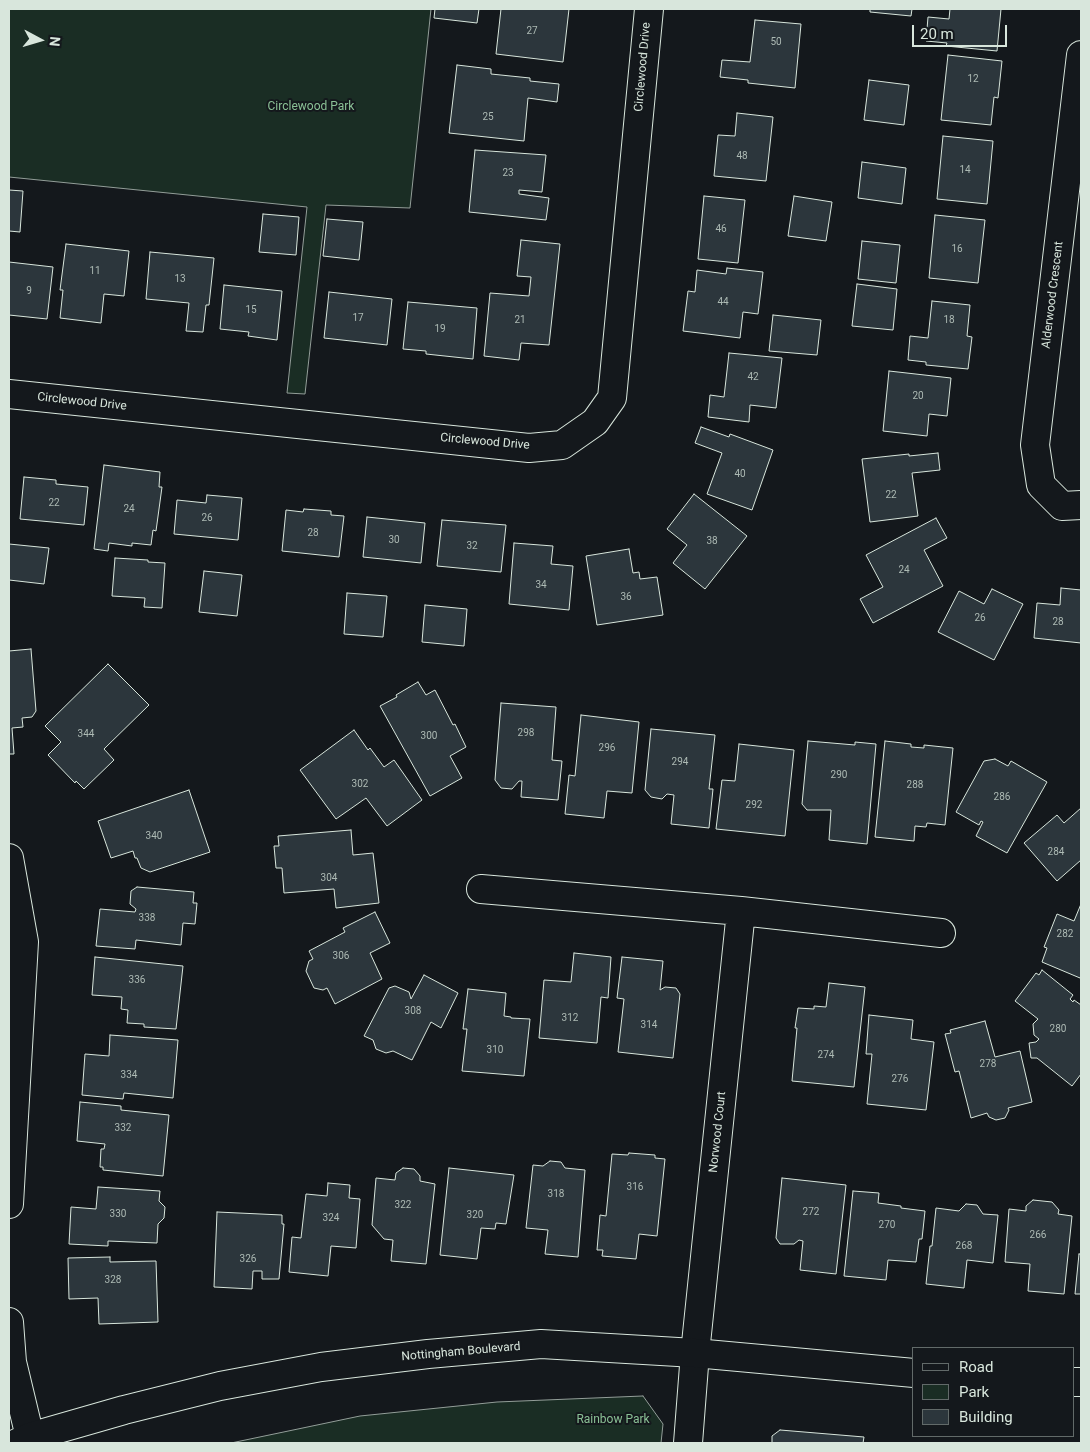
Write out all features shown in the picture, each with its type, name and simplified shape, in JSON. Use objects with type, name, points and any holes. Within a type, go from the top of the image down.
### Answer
[{"type":"street","name":"Circlewood Drive","points":[[9,394],[529,448],[562,445],[595,422],[612,398],[649,9]]},
{"type":"street","name":"Alderwood Crescent","points":[[1081,55],[1035,444],[1040,486],[1062,506],[1081,505]]},
{"type":"street","points":[[9,858],[24,942],[9,1204]]},
{"type":"street","points":[[481,890],[741,911],[941,933]]},
{"type":"street","name":"Norwood Court","points":[[688,1443],[695,1353],[741,911]]},
{"type":"street","points":[[9,1322],[12,1362],[24,1440]]},
{"type":"street","name":"Nottingham Boulevard","points":[[24,1440],[124,1410],[220,1386],[321,1367],[428,1354],[541,1344],[695,1353],[912,1373]]},
{"type":"green space","name":"Circlewood Park","points":[[9,9],[431,9],[410,208],[326,205],[305,394],[287,393],[307,207],[9,177]]},
{"type":"green space","name":"Rainbow Park","points":[[643,1396],[663,1424],[661,1443],[231,1443],[360,1416],[497,1402]]},
{"type":"building","points":[[435,9],[479,9],[477,23],[434,18]]},
{"type":"building","points":[[501,9],[569,9],[563,62],[496,54]]},
{"type":"building","points":[[870,9],[912,9],[911,16],[870,12]]},
{"type":"building","points":[[950,9],[1001,9],[997,51],[946,46],[947,43],[926,41],[928,17],[949,19]]},
{"type":"building","points":[[755,20],[801,24],[795,88],[748,83],[748,80],[720,77],[722,60],[750,62]]},
{"type":"building","points":[[948,55],[1002,61],[998,98],[994,97],[991,125],[941,120]]},
{"type":"building","points":[[457,65],[491,69],[491,74],[530,78],[530,81],[559,84],[557,102],[528,98],[524,141],[449,133]]},
{"type":"building","points":[[869,80],[909,85],[904,125],[864,120]]},
{"type":"building","points":[[737,113],[773,117],[766,181],[714,176],[718,135],[735,136]]},
{"type":"building","points":[[943,136],[993,141],[987,204],[937,199]]},
{"type":"building","points":[[475,150],[546,155],[542,192],[519,190],[519,194],[549,198],[546,220],[469,212]]},
{"type":"building","points":[[862,162],[906,168],[902,204],[858,198]]},
{"type":"building","points":[[9,190],[23,191],[20,232],[9,231]]},
{"type":"building","points":[[704,196],[745,200],[738,263],[698,259]]},
{"type":"building","points":[[794,196],[832,202],[826,241],[788,236]]},
{"type":"building","points":[[263,214],[299,217],[296,255],[259,252]]},
{"type":"building","points":[[935,215],[985,220],[978,283],[929,278]]},
{"type":"building","points":[[327,219],[363,222],[359,260],[323,256]]},
{"type":"building","points":[[521,240],[560,244],[549,345],[521,343],[519,360],[484,356],[490,293],[529,296],[531,277],[517,276]]},
{"type":"building","points":[[862,241],[900,245],[896,283],[858,279]]},
{"type":"building","points":[[66,244],[129,251],[124,296],[104,294],[101,323],[60,318],[63,290],[60,290]]},
{"type":"building","points":[[150,252],[214,258],[209,305],[206,305],[203,332],[186,331],[189,303],[146,299]]},
{"type":"building","points":[[9,262],[53,267],[47,319],[9,315]]},
{"type":"building","points":[[727,268],[763,272],[758,314],[743,312],[740,338],[683,331],[688,291],[695,292],[697,270],[726,274]]},
{"type":"building","points":[[857,284],[897,289],[893,330],[852,326]]},
{"type":"building","points":[[224,285],[282,291],[277,340],[248,336],[249,332],[220,329]]},
{"type":"building","points":[[329,292],[392,299],[387,345],[324,338]]},
{"type":"building","points":[[932,301],[970,305],[967,336],[972,337],[968,369],[926,365],[926,362],[908,360],[910,336],[928,338]]},
{"type":"building","points":[[408,302],[477,308],[473,359],[426,354],[426,351],[403,349]]},
{"type":"building","points":[[773,315],[821,320],[817,355],[769,351]]},
{"type":"building","points":[[729,353],[782,358],[776,408],[750,405],[749,422],[708,417],[710,395],[724,397]]},
{"type":"building","points":[[889,371],[951,378],[947,416],[929,414],[927,436],[883,431]]},
{"type":"building","points":[[701,427],[729,437],[730,434],[773,450],[752,510],[707,494],[722,453],[695,443]]},
{"type":"building","points":[[938,453],[940,470],[912,473],[918,516],[870,522],[862,459]]},
{"type":"building","points":[[104,465],[160,472],[159,487],[162,487],[156,531],[153,530],[151,545],[132,543],[132,546],[109,543],[108,551],[94,549]]},
{"type":"building","points":[[24,477],[56,480],[56,484],[88,487],[84,525],[20,519]]},
{"type":"building","points":[[694,494],[747,536],[705,589],[673,563],[687,545],[667,529]]},
{"type":"building","points":[[207,495],[242,498],[238,540],[174,534],[177,500],[206,503]]},
{"type":"building","points":[[304,509],[331,511],[331,515],[344,516],[339,557],[282,551],[286,510],[303,512]]},
{"type":"building","points":[[367,517],[425,523],[421,563],[363,557]]},
{"type":"building","points":[[936,518],[947,538],[924,550],[943,586],[873,623],[860,599],[883,587],[866,555]]},
{"type":"building","points":[[442,520],[506,525],[501,572],[437,566]]},
{"type":"building","points":[[514,543],[553,546],[551,564],[573,566],[569,610],[509,604]]},
{"type":"building","points":[[9,544],[49,548],[44,584],[9,580]]},
{"type":"building","points":[[629,549],[633,573],[639,572],[640,579],[657,577],[663,615],[597,625],[586,556]]},
{"type":"building","points":[[115,558],[165,563],[162,608],[144,607],[145,598],[112,596]]},
{"type":"building","points":[[204,571],[242,575],[237,616],[199,612]]},
{"type":"building","points":[[1061,588],[1081,590],[1081,643],[1034,638],[1037,603],[1060,605]]},
{"type":"building","points":[[992,589],[1023,604],[994,660],[938,632],[959,591],[984,604]]},
{"type":"building","points":[[347,593],[387,596],[383,637],[344,634]]},
{"type":"building","points":[[425,605],[467,609],[464,646],[422,642]]},
{"type":"building","points":[[31,649],[36,711],[32,717],[22,718],[23,727],[12,728],[14,754],[9,754],[9,651]]},
{"type":"building","points":[[108,664],[149,705],[104,749],[114,760],[84,789],[76,781],[75,783],[48,755],[61,742],[45,726]]},
{"type":"building","points":[[418,682],[426,695],[435,690],[466,747],[450,756],[462,778],[430,796],[380,706]]},
{"type":"building","points":[[501,703],[556,707],[552,760],[562,761],[558,800],[521,797],[522,781],[519,781],[512,789],[501,788],[495,780]]},
{"type":"building","points":[[581,715],[639,722],[632,793],[607,791],[604,818],[565,814],[569,775],[575,776]]},
{"type":"building","points":[[651,729],[715,735],[709,789],[713,789],[709,828],[671,824],[674,795],[667,794],[662,799],[651,797],[645,790]]},
{"type":"building","points":[[354,730],[368,750],[370,748],[384,767],[394,760],[422,800],[387,826],[366,798],[336,819],[300,770]]},
{"type":"building","points":[[808,741],[855,745],[855,742],[876,744],[867,844],[829,840],[831,810],[807,810],[802,804]]},
{"type":"building","points":[[885,741],[911,744],[911,747],[924,748],[924,745],[953,748],[945,825],[927,823],[926,827],[915,826],[914,841],[875,837]]},
{"type":"building","points":[[739,744],[794,750],[785,836],[716,829],[722,780],[735,781]]},
{"type":"building","points":[[995,759],[1008,766],[1011,761],[1047,782],[1007,853],[976,836],[983,822],[981,821],[979,825],[956,812],[984,761]]},
{"type":"building","points":[[189,790],[210,852],[150,872],[141,868],[133,851],[111,858],[98,821]]},
{"type":"building","points":[[1081,808],[1081,860],[1057,881],[1024,843],[1057,815],[1064,823]]},
{"type":"building","points":[[351,830],[353,855],[373,853],[379,903],[336,908],[334,889],[284,893],[282,868],[276,868],[274,846],[279,846],[278,836]]},
{"type":"building","points":[[137,887],[194,892],[193,903],[197,903],[195,924],[183,923],[181,945],[136,940],[135,949],[96,946],[100,909],[135,912],[136,909],[130,904],[131,891]]},
{"type":"building","points":[[1081,904],[1080,978],[1042,962],[1047,948],[1044,947],[1057,914],[1074,921]]},
{"type":"building","points":[[375,912],[390,943],[370,953],[382,979],[335,1004],[327,988],[323,990],[314,988],[306,971],[309,961],[313,959],[309,951],[345,932],[343,928]]},
{"type":"building","points":[[574,953],[611,957],[608,998],[601,997],[597,1043],[539,1038],[544,980],[571,982]]},
{"type":"building","points":[[95,957],[183,966],[176,1029],[144,1027],[144,1024],[127,1023],[128,1010],[121,1009],[122,997],[92,995]]},
{"type":"building","points":[[622,957],[663,961],[660,990],[665,987],[676,988],[680,994],[673,1058],[618,1052],[624,999],[617,998]]},
{"type":"building","points":[[1042,970],[1073,995],[1070,999],[1073,1002],[1074,1000],[1081,1005],[1081,1074],[1072,1086],[1037,1058],[1031,1058],[1029,1043],[1036,1042],[1039,1039],[1034,1035],[1033,1024],[1038,1019],[1015,1001],[1036,973],[1039,975]]},
{"type":"building","points":[[424,975],[458,993],[441,1028],[431,1022],[412,1060],[393,1051],[386,1053],[376,1049],[373,1040],[364,1036],[389,988],[395,986],[409,992],[411,999]]},
{"type":"building","points":[[829,983],[865,987],[854,1087],[792,1081],[798,1008],[814,1009],[814,1006],[826,1007]]},
{"type":"building","points":[[468,989],[506,993],[504,1016],[530,1019],[524,1076],[462,1071],[467,1029],[463,1029]]},
{"type":"building","points":[[869,1015],[913,1020],[911,1039],[934,1042],[926,1110],[867,1104],[872,1054],[866,1054]]},
{"type":"building","points":[[985,1021],[995,1057],[1020,1051],[1032,1102],[1008,1108],[1009,1110],[1005,1118],[996,1120],[989,1117],[987,1113],[971,1118],[959,1071],[955,1072],[945,1034],[951,1033],[950,1030]]},
{"type":"building","points":[[110,1035],[178,1040],[173,1098],[124,1093],[123,1099],[82,1095],[85,1054],[109,1056]]},
{"type":"building","points":[[80,1102],[121,1106],[121,1110],[169,1115],[163,1176],[103,1170],[103,1167],[100,1167],[101,1149],[104,1149],[105,1144],[77,1141]]},
{"type":"building","points":[[629,1153],[655,1155],[655,1158],[665,1159],[657,1236],[639,1234],[636,1259],[602,1256],[603,1250],[597,1250],[600,1215],[606,1216],[612,1154],[628,1155]]},
{"type":"building","points":[[550,1161],[561,1162],[565,1168],[585,1170],[578,1257],[545,1254],[548,1230],[526,1228],[533,1165],[543,1166]]},
{"type":"building","points":[[403,1168],[414,1169],[420,1176],[420,1181],[435,1184],[426,1264],[391,1261],[393,1240],[384,1239],[372,1225],[376,1178],[395,1180],[396,1173]]},
{"type":"building","points":[[449,1168],[514,1175],[506,1224],[496,1223],[495,1229],[481,1228],[477,1259],[440,1255]]},
{"type":"building","points":[[782,1178],[846,1185],[836,1274],[800,1270],[803,1241],[799,1240],[794,1244],[780,1244],[776,1238]]},
{"type":"building","points":[[328,1183],[350,1185],[349,1198],[360,1199],[356,1248],[331,1246],[328,1276],[289,1272],[292,1237],[301,1238],[306,1194],[327,1196]]},
{"type":"building","points":[[98,1187],[160,1191],[159,1201],[165,1207],[164,1218],[158,1224],[157,1243],[108,1241],[108,1246],[69,1244],[71,1207],[96,1209]]},
{"type":"building","points":[[853,1191],[879,1193],[878,1203],[925,1211],[922,1239],[919,1239],[916,1262],[888,1260],[886,1280],[844,1276]]},
{"type":"building","points":[[1033,1200],[1052,1202],[1059,1210],[1058,1214],[1072,1216],[1064,1294],[1028,1291],[1030,1264],[1005,1262],[1009,1209],[1026,1211],[1026,1206]]},
{"type":"building","points":[[966,1204],[977,1205],[983,1214],[998,1215],[993,1263],[967,1260],[964,1288],[926,1284],[936,1208],[959,1211]]},
{"type":"building","points":[[217,1212],[282,1215],[282,1224],[284,1224],[279,1279],[262,1279],[262,1271],[253,1271],[252,1289],[214,1287]]},
{"type":"building","points":[[1079,1254],[1081,1254],[1081,1294],[1075,1294]]},
{"type":"building","points":[[110,1257],[110,1262],[156,1261],[158,1322],[99,1324],[98,1298],[69,1299],[68,1258]]},
{"type":"building","points":[[780,1430],[864,1437],[863,1443],[772,1443],[772,1436]]}]
